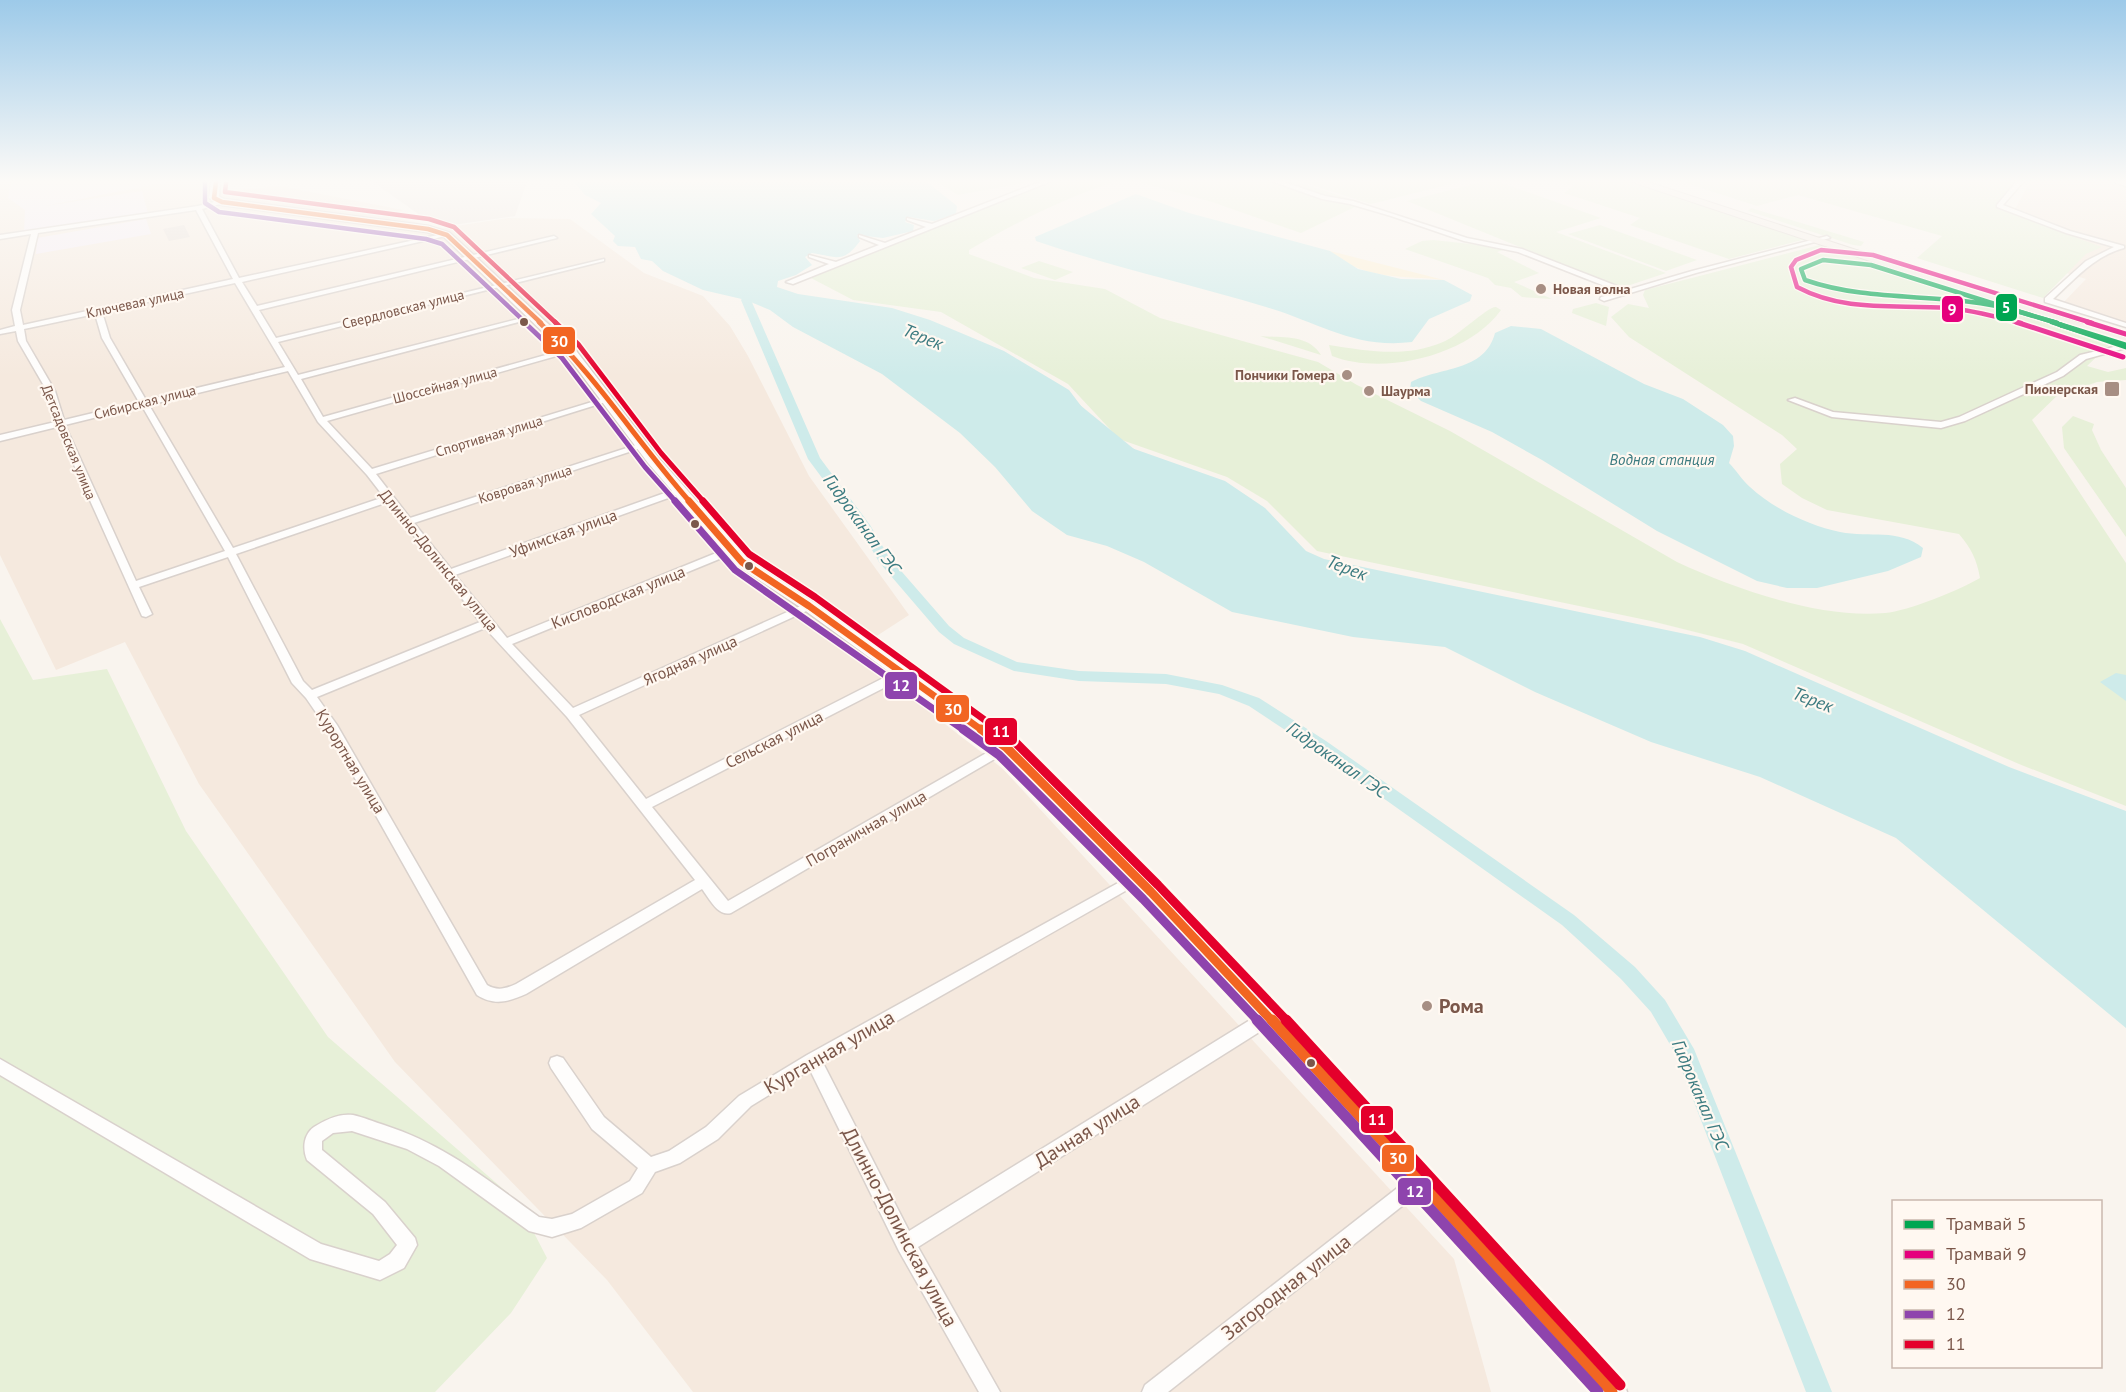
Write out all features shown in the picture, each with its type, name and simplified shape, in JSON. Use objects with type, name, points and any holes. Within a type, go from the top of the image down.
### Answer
[{"type":"main road","points":[[1841,247],[2126,344]]},
{"type":"main road","points":[[1844,247],[2126,334]]},
{"type":"street","name":"Детсадовская улица","points":[[31,247],[16,310],[22,341],[51,391],[60,423],[101,519],[146,614]]},
{"type":"street","name":"Длинно-Долинская улица","points":[[220,247],[321,420],[370,473],[487,623],[507,642],[571,714],[726,909]]},
{"type":"street","name":"Ключевая улица","points":[[0,332],[391,247]]},
{"type":"street","points":[[461,247],[570,351],[642,446],[730,551],[742,562],[809,606],[1006,747],[1269,1017],[1612,1392]]},
{"type":"street","points":[[254,309],[515,247]]},
{"type":"street","points":[[790,282],[880,247]]},
{"type":"street","points":[[1504,247],[1520,250],[1624,291]]},
{"type":"street","points":[[1604,299],[1624,291],[1794,247]]},
{"type":"street","points":[[2122,247],[2104,251],[2087,262],[2048,300],[2126,325]]},
{"type":"street","points":[[811,256],[836,264]]},
{"type":"street","name":"Свердловская улица","points":[[273,341],[603,260]]},
{"type":"street","name":"Курортная улица","points":[[98,311],[106,339],[145,402],[230,551],[298,683],[310,695],[404,850],[482,990],[492,997],[506,996],[521,989],[704,881]]},
{"type":"street","points":[[296,378],[534,317]]},
{"type":"street","points":[[1792,400],[1832,414],[1941,425],[1962,419],[2060,374],[2083,357],[2126,344]]},
{"type":"street","name":"Шоссейная улица","points":[[321,420],[570,351]]},
{"type":"street","name":"Сибирская улица","points":[[0,438],[290,368]]},
{"type":"street","name":"Спортивная улица","points":[[370,473],[608,400]]},
{"type":"street","name":"Ковровая улица","points":[[408,522],[642,446]]},
{"type":"street","name":"Уфимская улица","points":[[448,574],[679,492]]},
{"type":"street","points":[[134,585],[390,498]]},
{"type":"street","name":"Кисловодская улица","points":[[507,642],[730,551]]},
{"type":"street","name":"Ягодная улица","points":[[571,714],[809,606]]},
{"type":"street","points":[[310,695],[487,623]]},
{"type":"street","name":"Сельская улица","points":[[645,806],[903,673]]},
{"type":"street","name":"Пограничная улица","points":[[726,909],[1006,747]]},
{"type":"street","name":"Курганная улица","points":[[650,1166],[674,1157],[712,1133],[745,1101],[813,1060],[1136,878]]},
{"type":"street","name":"Дачная улица","points":[[906,1244],[1269,1017]]},
{"type":"street","name":"Длинно-Долинская улица","points":[[813,1060],[906,1244],[990,1392]]},
{"type":"street","points":[[0,1066],[317,1252],[380,1271],[397,1261],[408,1245],[379,1208],[313,1154],[314,1137],[330,1125],[352,1123],[411,1142],[445,1160],[535,1225],[552,1228],[575,1222],[636,1187],[650,1166],[598,1123],[557,1063]]},
{"type":"street","name":"Загородная улица","points":[[1152,1392],[1420,1181]]},
{"type":"shaded area","points":[[0,247],[608,247],[644,273],[703,296],[730,326],[748,356],[809,476],[909,615],[852,652],[1003,769],[1454,1259],[1491,1392],[693,1392],[607,1280],[395,1062],[199,784],[125,642],[56,670],[0,555]]},
{"type":"shaded area","points":[[36,247],[76,247],[36,254]]},
{"type":"shaded area","points":[[1982,247],[2126,247],[2126,327],[2060,306],[2086,279]]},
{"type":"green space","points":[[886,247],[975,247],[969,250],[969,254],[1034,278],[1105,289],[1160,318],[1318,362],[1357,385],[1450,431],[1677,562],[1751,592],[1778,600],[1806,607],[1860,614],[1885,613],[1920,604],[1980,578],[1970,549],[1959,534],[1827,510],[1802,498],[1782,484],[1780,464],[1797,449],[1782,435],[1629,337],[1611,317],[1628,304],[1649,308],[1643,295],[1645,290],[1812,247],[1826,247],[2113,341],[2087,366],[2108,372],[2126,368],[2126,380],[2097,382],[2069,392],[2063,390],[2032,420],[2126,563],[2126,806],[2019,764],[1743,644],[1651,621],[1317,551],[1267,501],[1227,477],[1119,439],[1068,384],[941,312],[853,300],[809,277]]},
{"type":"green space","points":[[1409,247],[1509,248],[1497,252],[1539,273],[1514,282],[1552,299],[1522,297],[1511,288],[1495,285],[1488,278],[1405,249]]},
{"type":"green space","points":[[1520,247],[1596,247],[1666,273],[1621,288]]},
{"type":"green space","points":[[1602,247],[1661,247],[1697,260],[1666,271]]},
{"type":"green space","points":[[1694,247],[1775,247],[1729,259]]},
{"type":"green space","points":[[1930,247],[2102,247],[2086,254],[2043,298],[1917,258]]},
{"type":"green space","points":[[1039,261],[1073,272],[1055,280],[1021,268]]},
{"type":"green space","points":[[1596,303],[1609,307],[1606,326],[1572,313],[1573,309]]},
{"type":"green space","points":[[1496,307],[1501,310],[1486,326],[1468,339],[1423,358],[1375,364],[1353,362],[1332,356],[1329,345],[1387,352],[1429,347],[1449,339],[1486,311]]},
{"type":"green space","points":[[1260,336],[1302,340],[1316,348],[1321,355]]},
{"type":"green space","points":[[2073,416],[2094,424],[2092,430],[2101,450],[2126,488],[2126,537],[2064,448],[2062,427]]},
{"type":"green space","points":[[0,619],[33,680],[107,669],[186,831],[328,1037],[518,1202],[547,1258],[511,1313],[435,1392],[0,1392]]},
{"type":"sand","points":[[1330,251],[1444,280],[1399,277],[1370,272],[1343,261]]},
{"type":"water","points":[[635,247],[856,247],[838,257],[812,253],[805,257],[812,265],[796,275],[778,281],[777,287],[798,294],[892,308],[930,320],[1004,351],[1069,390],[1106,439],[1225,481],[1265,508],[1306,551],[1324,559],[1700,637],[1745,651],[2009,767],[2126,811],[2126,1028],[1896,838],[1760,777],[1651,742],[1535,692],[1445,647],[1353,637],[1232,612],[1144,562],[1107,546],[1067,535],[1032,511],[995,467],[960,433],[882,374],[793,327],[770,310],[746,300],[703,290],[663,271],[652,261],[641,259]]},
{"type":"water","points":[[1055,247],[1315,247],[1330,251],[1358,269],[1401,279],[1444,280],[1472,295],[1470,301],[1429,319],[1412,342],[1372,342],[1337,333],[1266,307]]},
{"type":"water","name":"Водная станция","points":[[1511,326],[1541,329],[1644,384],[1683,399],[1723,425],[1733,436],[1734,446],[1729,463],[1750,487],[1780,509],[1804,521],[1840,532],[1904,538],[1923,548],[1921,557],[1888,571],[1817,588],[1787,588],[1757,581],[1657,531],[1542,460],[1492,432],[1421,401],[1410,390],[1411,382],[1471,362],[1490,346],[1495,333]]},
{"type":"water","points":[[2116,673],[2126,675],[2126,701],[2100,682]]},
{"type":"waterway","name":"Гидроканал ГЭС","points":[[753,289],[746,300],[814,459],[866,528],[884,559],[944,629],[959,641],[1014,666],[1079,676],[1166,679],[1222,690],[1254,702],[1320,745],[1568,920],[1628,973],[1658,1006],[1684,1049],[1819,1392]]},
{"type":"waterway","name":"Терек","points":[[1069,405],[1138,462]]},
{"type":"tram line","name":"9","points":[[2123,357],[2028,325],[1969,311],[1948,308],[1881,308],[1837,303],[1816,297],[1797,287],[1791,267],[1796,260],[1821,250],[1873,255],[2126,334]]},
{"type":"tram line","name":"5","points":[[2126,345],[1871,265],[1823,260],[1801,269],[1805,280],[1825,287],[1865,294],[1968,300],[2008,308],[2126,347]]},
{"type":"transit line","name":"12","points":[[445,247],[562,358],[645,467],[735,570],[803,615],[999,755],[1143,899],[1261,1024],[1598,1392]]},
{"type":"transit line","name":"30","points":[[460,247],[570,351],[653,460],[742,562],[809,606],[1006,747],[1151,892],[1269,1017],[1612,1392]]},
{"type":"transit line","name":"11","points":[[475,247],[578,344],[661,453],[749,554],[815,597],[1013,740],[1158,885],[1277,1010],[1620,1385]]},
{"type":"place","name":"Новая волна","points":[[1541,289]]},
{"type":"place","name":"Пончики Гомера","points":[[1347,375]]},
{"type":"place","name":"Пионерская","points":[[2112,389]]},
{"type":"place","name":"Шаурма","points":[[1369,391]]},
{"type":"place","name":"Рома","points":[[1427,1006]]}]
